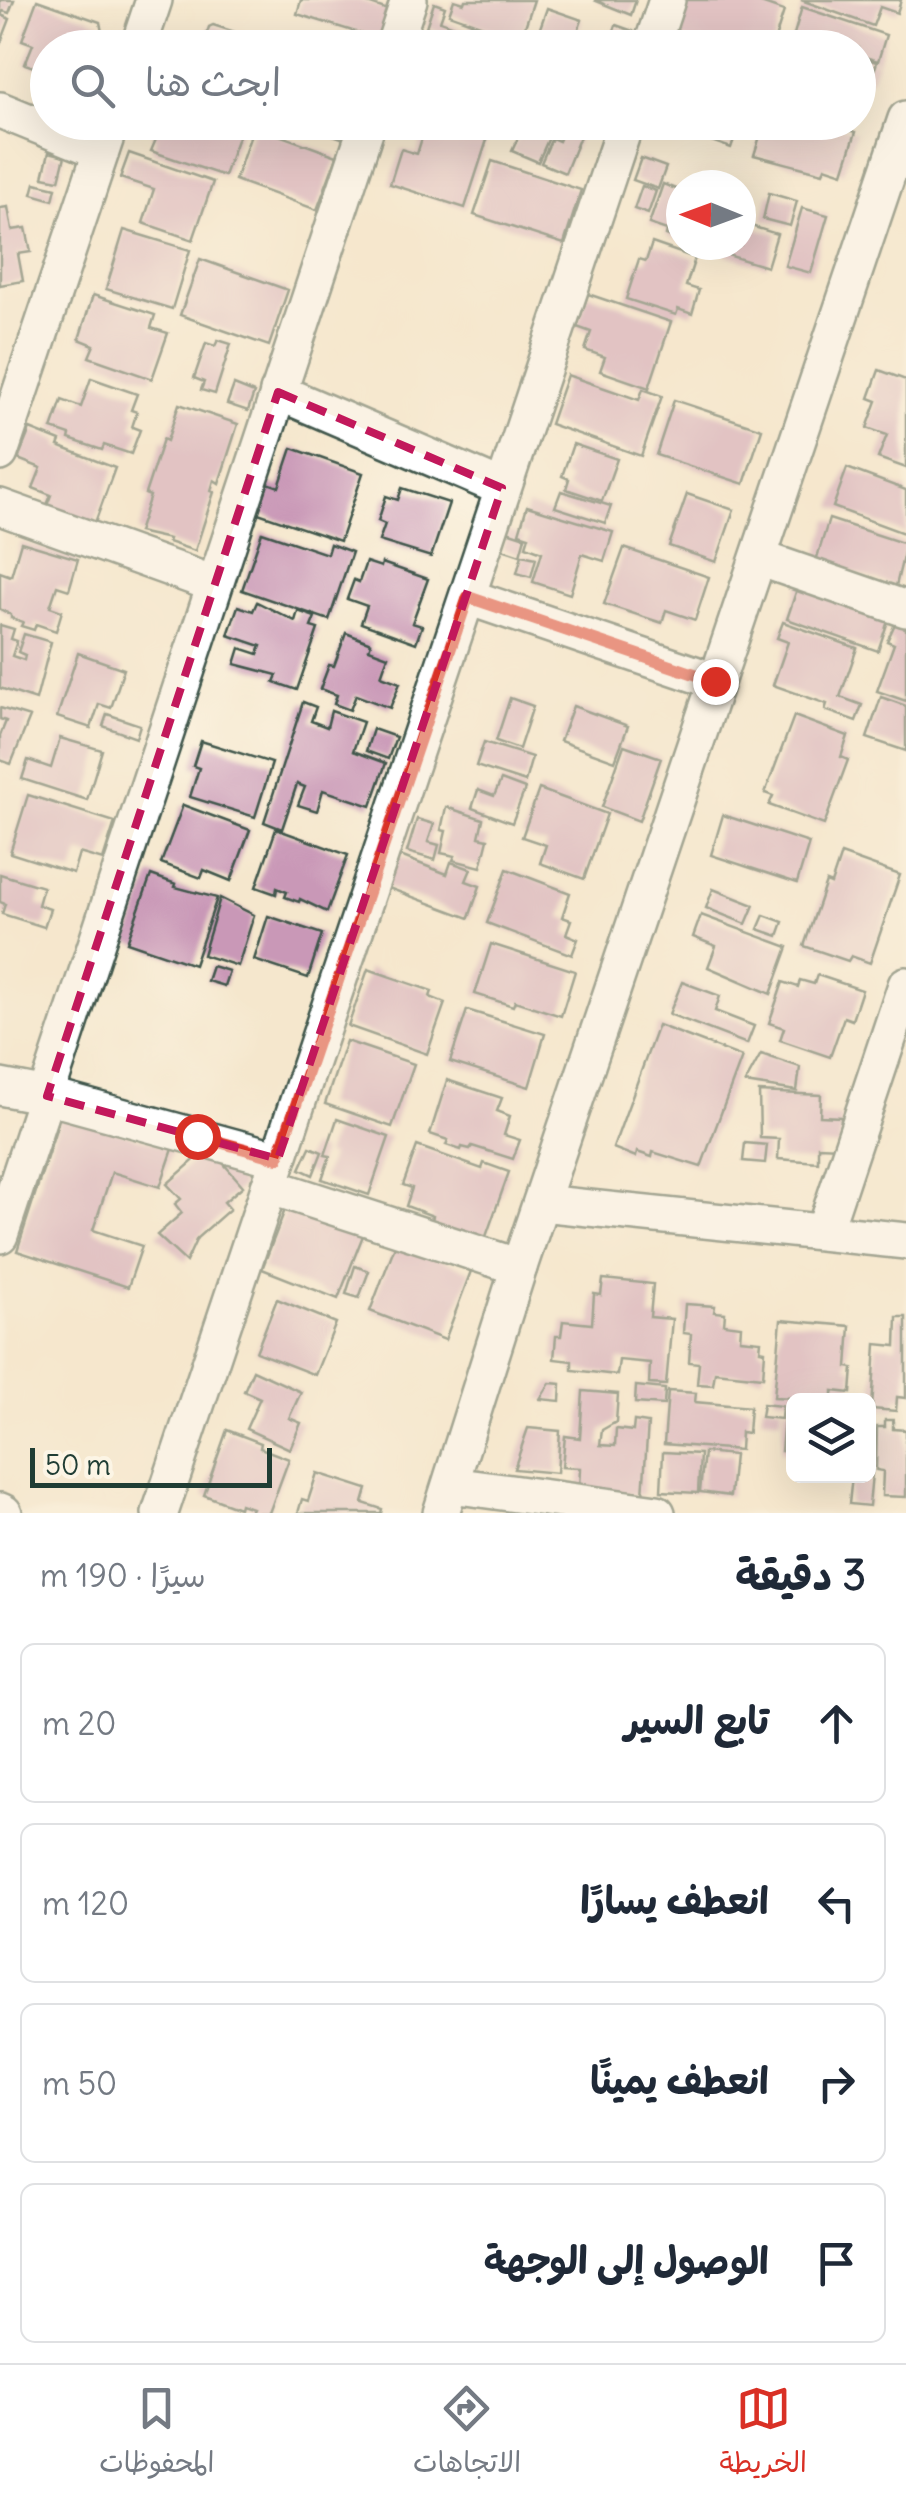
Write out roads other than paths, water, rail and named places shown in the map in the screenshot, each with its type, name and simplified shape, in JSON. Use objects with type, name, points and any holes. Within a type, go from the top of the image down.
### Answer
[{"type":"street","points":[[144,30],[154,0]]},
{"type":"street","points":[[399,30],[409,0]]},
{"type":"street","points":[[657,30],[667,0]]},
{"type":"street","points":[[0,110],[30,118]]},
{"type":"street","points":[[657,1513],[446,1499],[518,1267],[906,119]]},
{"type":"street","points":[[0,453],[105,140]]},
{"type":"street","points":[[0,1235],[362,140]]},
{"type":"street","points":[[160,1513],[620,140]]},
{"type":"street","points":[[278,392],[502,488]]},
{"type":"street","points":[[0,507],[214,584]]},
{"type":"street","points":[[758,558],[906,609]]},
{"type":"street","points":[[468,597],[715,681]]},
{"type":"street","points":[[824,1231],[906,985]]},
{"type":"street","points":[[0,1086],[47,1096],[274,1172],[518,1267]]},
{"type":"street","points":[[541,1203],[906,1241]]}]
